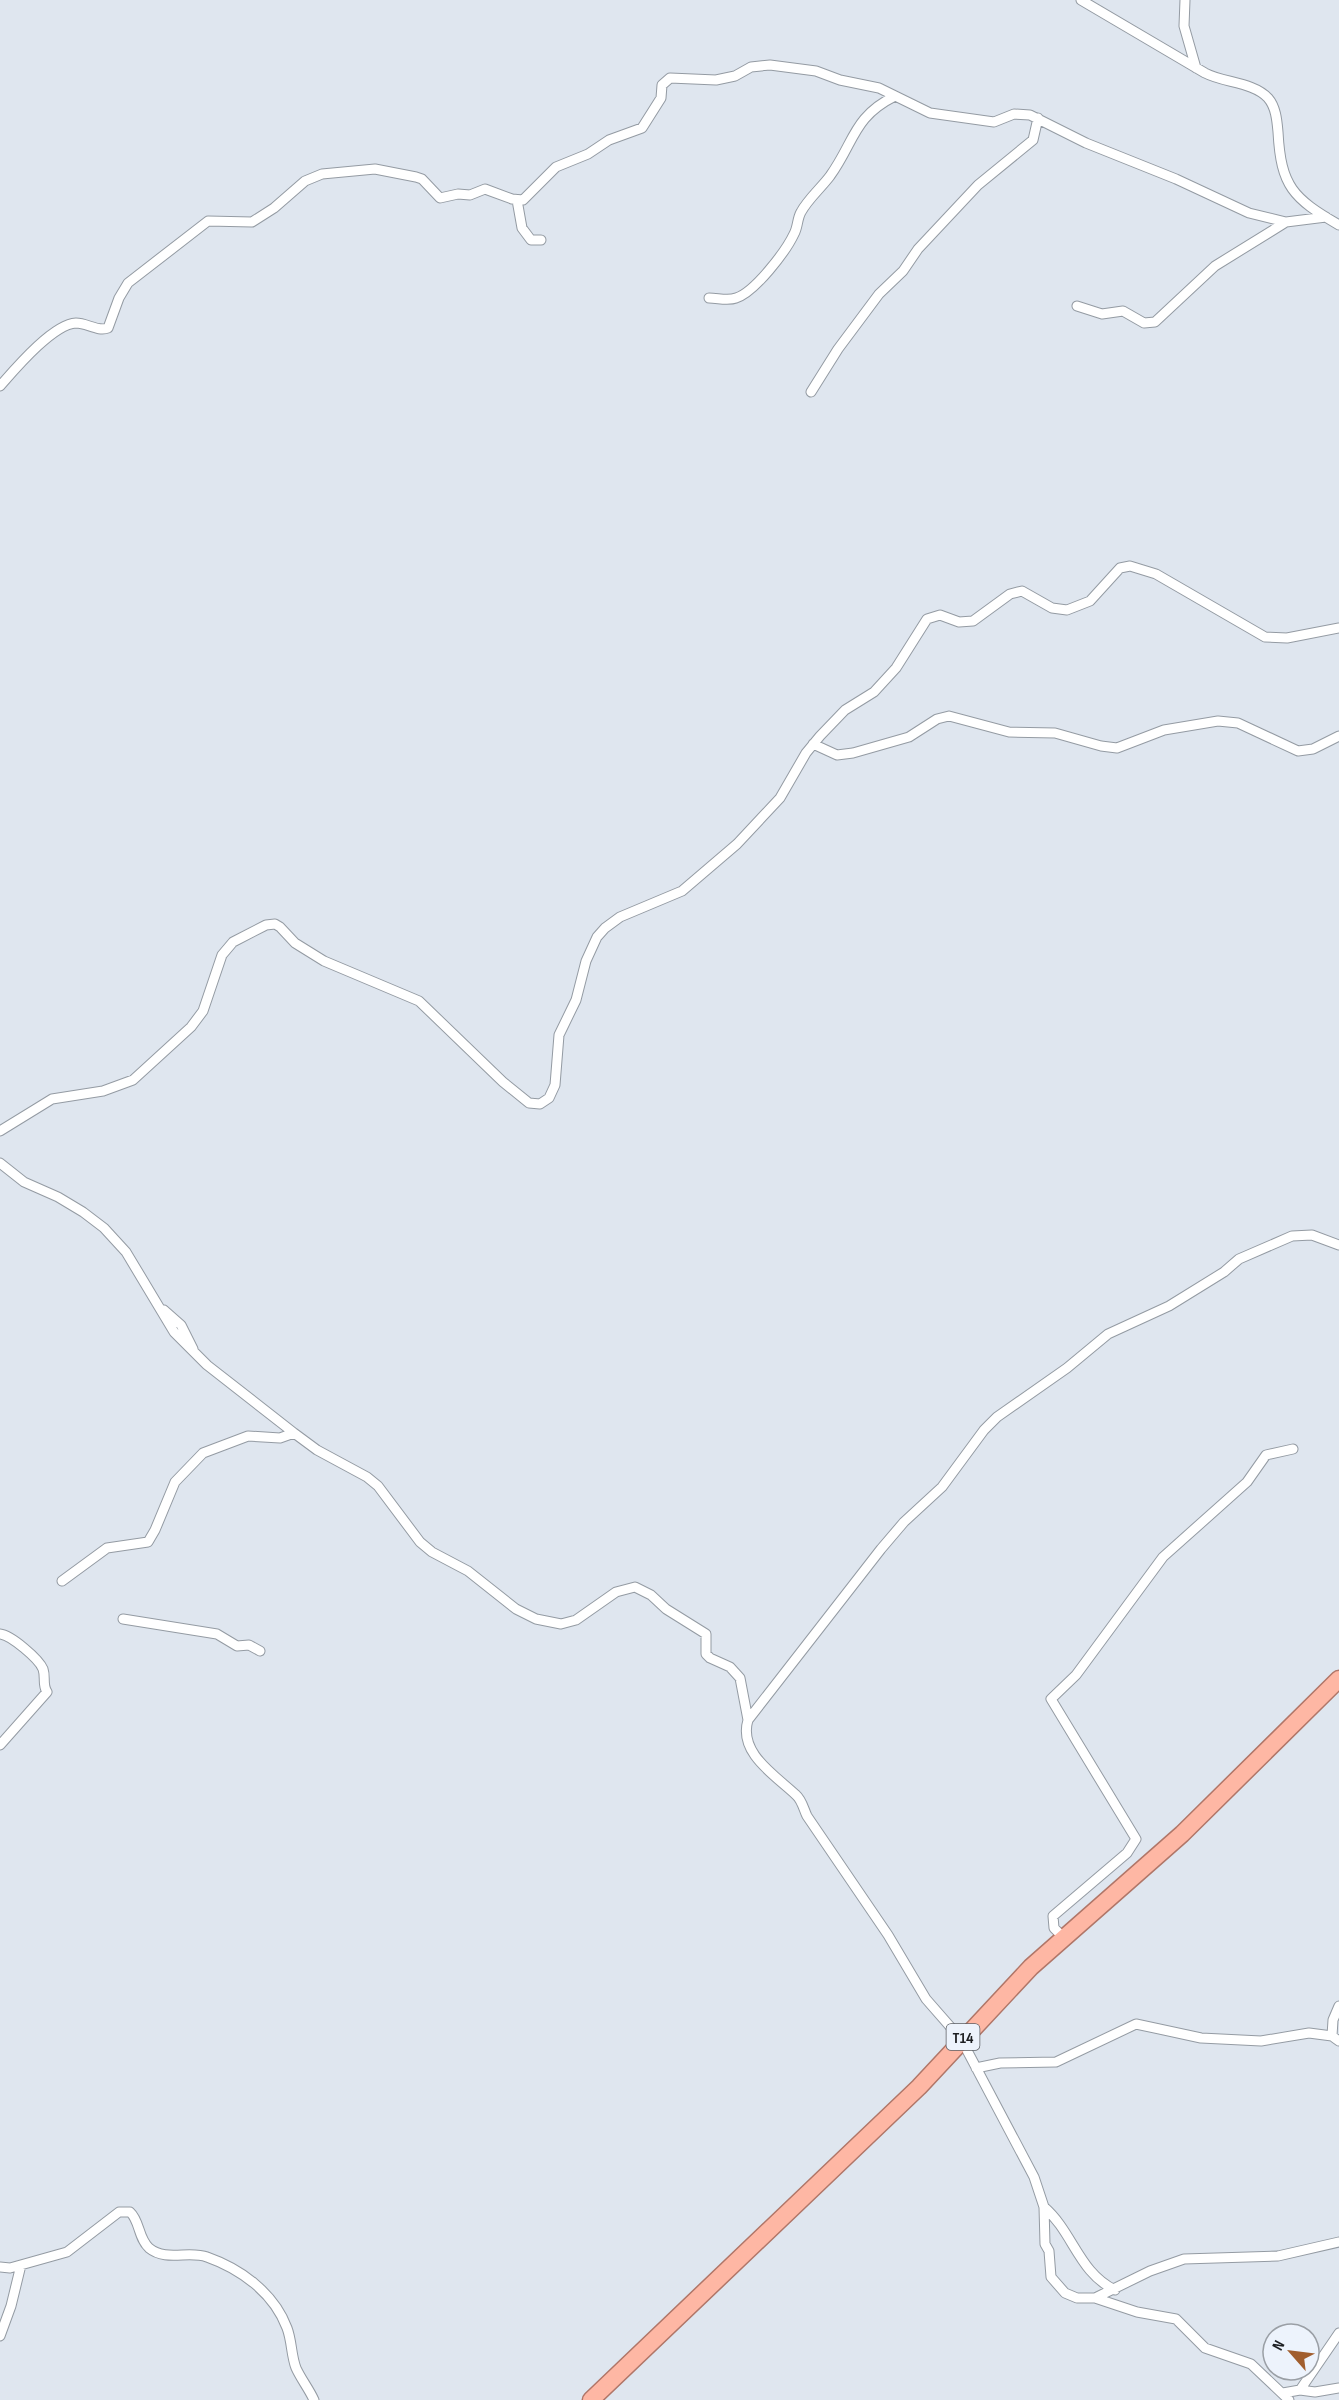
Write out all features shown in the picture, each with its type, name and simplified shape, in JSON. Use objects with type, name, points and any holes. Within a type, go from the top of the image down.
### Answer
[{"type":"highway","name":"T14","points":[[591,2400],[919,2087],[961,2039],[1064,1938],[1182,1833],[1339,1679]]},
{"type":"street","points":[[1081,0],[1218,80],[1250,87],[1268,98],[1277,122],[1280,163],[1285,179],[1301,200],[1339,225]]},
{"type":"street","points":[[1185,0],[1184,26],[1196,68]]},
{"type":"street","points":[[0,386],[40,343],[67,326],[75,323],[103,330],[108,328],[128,283],[166,256],[199,226],[208,221],[252,222],[274,208],[305,181],[322,174],[375,169],[422,179],[440,198],[459,194],[470,195],[485,189],[517,200],[529,195],[556,168],[588,154],[609,140],[642,128],[656,109],[661,98],[662,85],[670,78],[716,80],[735,76],[751,67],[771,65],[816,71],[840,80],[879,88],[921,110],[956,117],[994,122],[1014,114],[1038,118],[1086,143],[1176,179],[1249,213],[1286,222],[1326,218]]},
{"type":"street","points":[[709,298],[735,299],[747,291],[768,270],[786,248],[795,233],[803,209],[837,164],[858,125],[877,105],[895,96]]},
{"type":"street","points":[[811,392],[838,348],[879,294],[903,271],[918,249],[978,185],[1033,140],[1038,118]]},
{"type":"street","points":[[517,200],[524,233],[531,240],[541,240]]},
{"type":"street","points":[[1077,306],[1102,314],[1123,311],[1144,323],[1155,322],[1215,266],[1286,222]]},
{"type":"street","points":[[0,1131],[52,1099],[103,1091],[133,1080],[190,1027],[202,1011],[222,955],[233,942],[266,925],[275,924],[295,943],[324,961],[418,1001],[503,1082],[529,1103],[540,1104],[549,1098],[555,1085],[559,1035],[576,1000],[586,961],[597,937],[620,917],[682,891],[720,860],[780,798],[813,744],[845,710],[868,697],[883,683],[906,653],[922,626],[934,615],[959,622],[973,621],[1010,594],[1022,591],[1052,608],[1067,610],[1090,601],[1125,566],[1156,574],[1265,637],[1287,638],[1339,627]]},
{"type":"street","points":[[813,744],[837,755],[853,753],[909,737],[937,719],[949,716],[1009,732],[1055,733],[1101,746],[1117,748],[1164,730],[1218,721],[1238,723],[1298,751],[1305,752],[1339,736]]},
{"type":"street","points":[[0,1163],[24,1182],[58,1197],[104,1228],[126,1252],[174,1332],[197,1356],[294,1433],[378,1486],[420,1542],[432,1552],[468,1571],[516,1609],[536,1619],[561,1624],[576,1620],[625,1588],[640,1588],[666,1610],[706,1634],[706,1654],[736,1671],[744,1691],[748,1720]]},
{"type":"street","points":[[1339,1245],[1312,1234],[1300,1234],[1239,1259],[1184,1298],[1108,1334],[997,1418],[984,1430],[942,1487],[904,1522],[887,1542],[748,1720],[745,1730],[750,1749],[779,1782],[798,1796],[807,1816],[888,1935],[926,1999],[961,2039],[1034,2177],[1044,2207],[1045,2244],[1049,2251],[1049,2266],[1054,2284],[1068,2296],[1095,2298],[1137,2312],[1176,2319],[1205,2348],[1251,2364],[1286,2397],[1300,2390],[1339,2332]]},
{"type":"street","points":[[62,1581],[106,1548],[148,1542],[175,1482],[202,1453],[248,1436],[280,1438],[294,1433]]},
{"type":"street","points":[[1064,1938],[1054,1928],[1053,1916],[1127,1854],[1136,1839],[1051,1699],[1072,1681],[1163,1557],[1247,1482],[1266,1455],[1293,1449]]},
{"type":"street","points":[[123,1619],[217,1634],[237,1646],[249,1645],[260,1652]]},
{"type":"street","points":[[0,1634],[16,1641],[42,1667],[47,1692],[0,1745]]},
{"type":"street","points":[[976,2068],[1000,2063],[1056,2062],[1137,2024],[1201,2038],[1238,2042],[1278,2039],[1310,2033],[1336,2038],[1333,2020],[1339,2006]]},
{"type":"street","points":[[1044,2207],[1056,2218],[1091,2274],[1101,2283],[1115,2290]]},
{"type":"street","points":[[0,2267],[21,2265],[67,2252],[119,2212],[130,2212],[136,2220],[141,2236],[154,2252],[170,2255],[204,2255],[264,2290],[281,2314],[291,2343],[296,2370],[314,2400]]},
{"type":"street","points":[[1095,2298],[1150,2271],[1184,2259],[1278,2256],[1339,2241]]},
{"type":"street","points":[[0,2336],[11,2306],[21,2265]]},
{"type":"street","points":[[1300,2390],[1315,2392],[1339,2388]]}]
